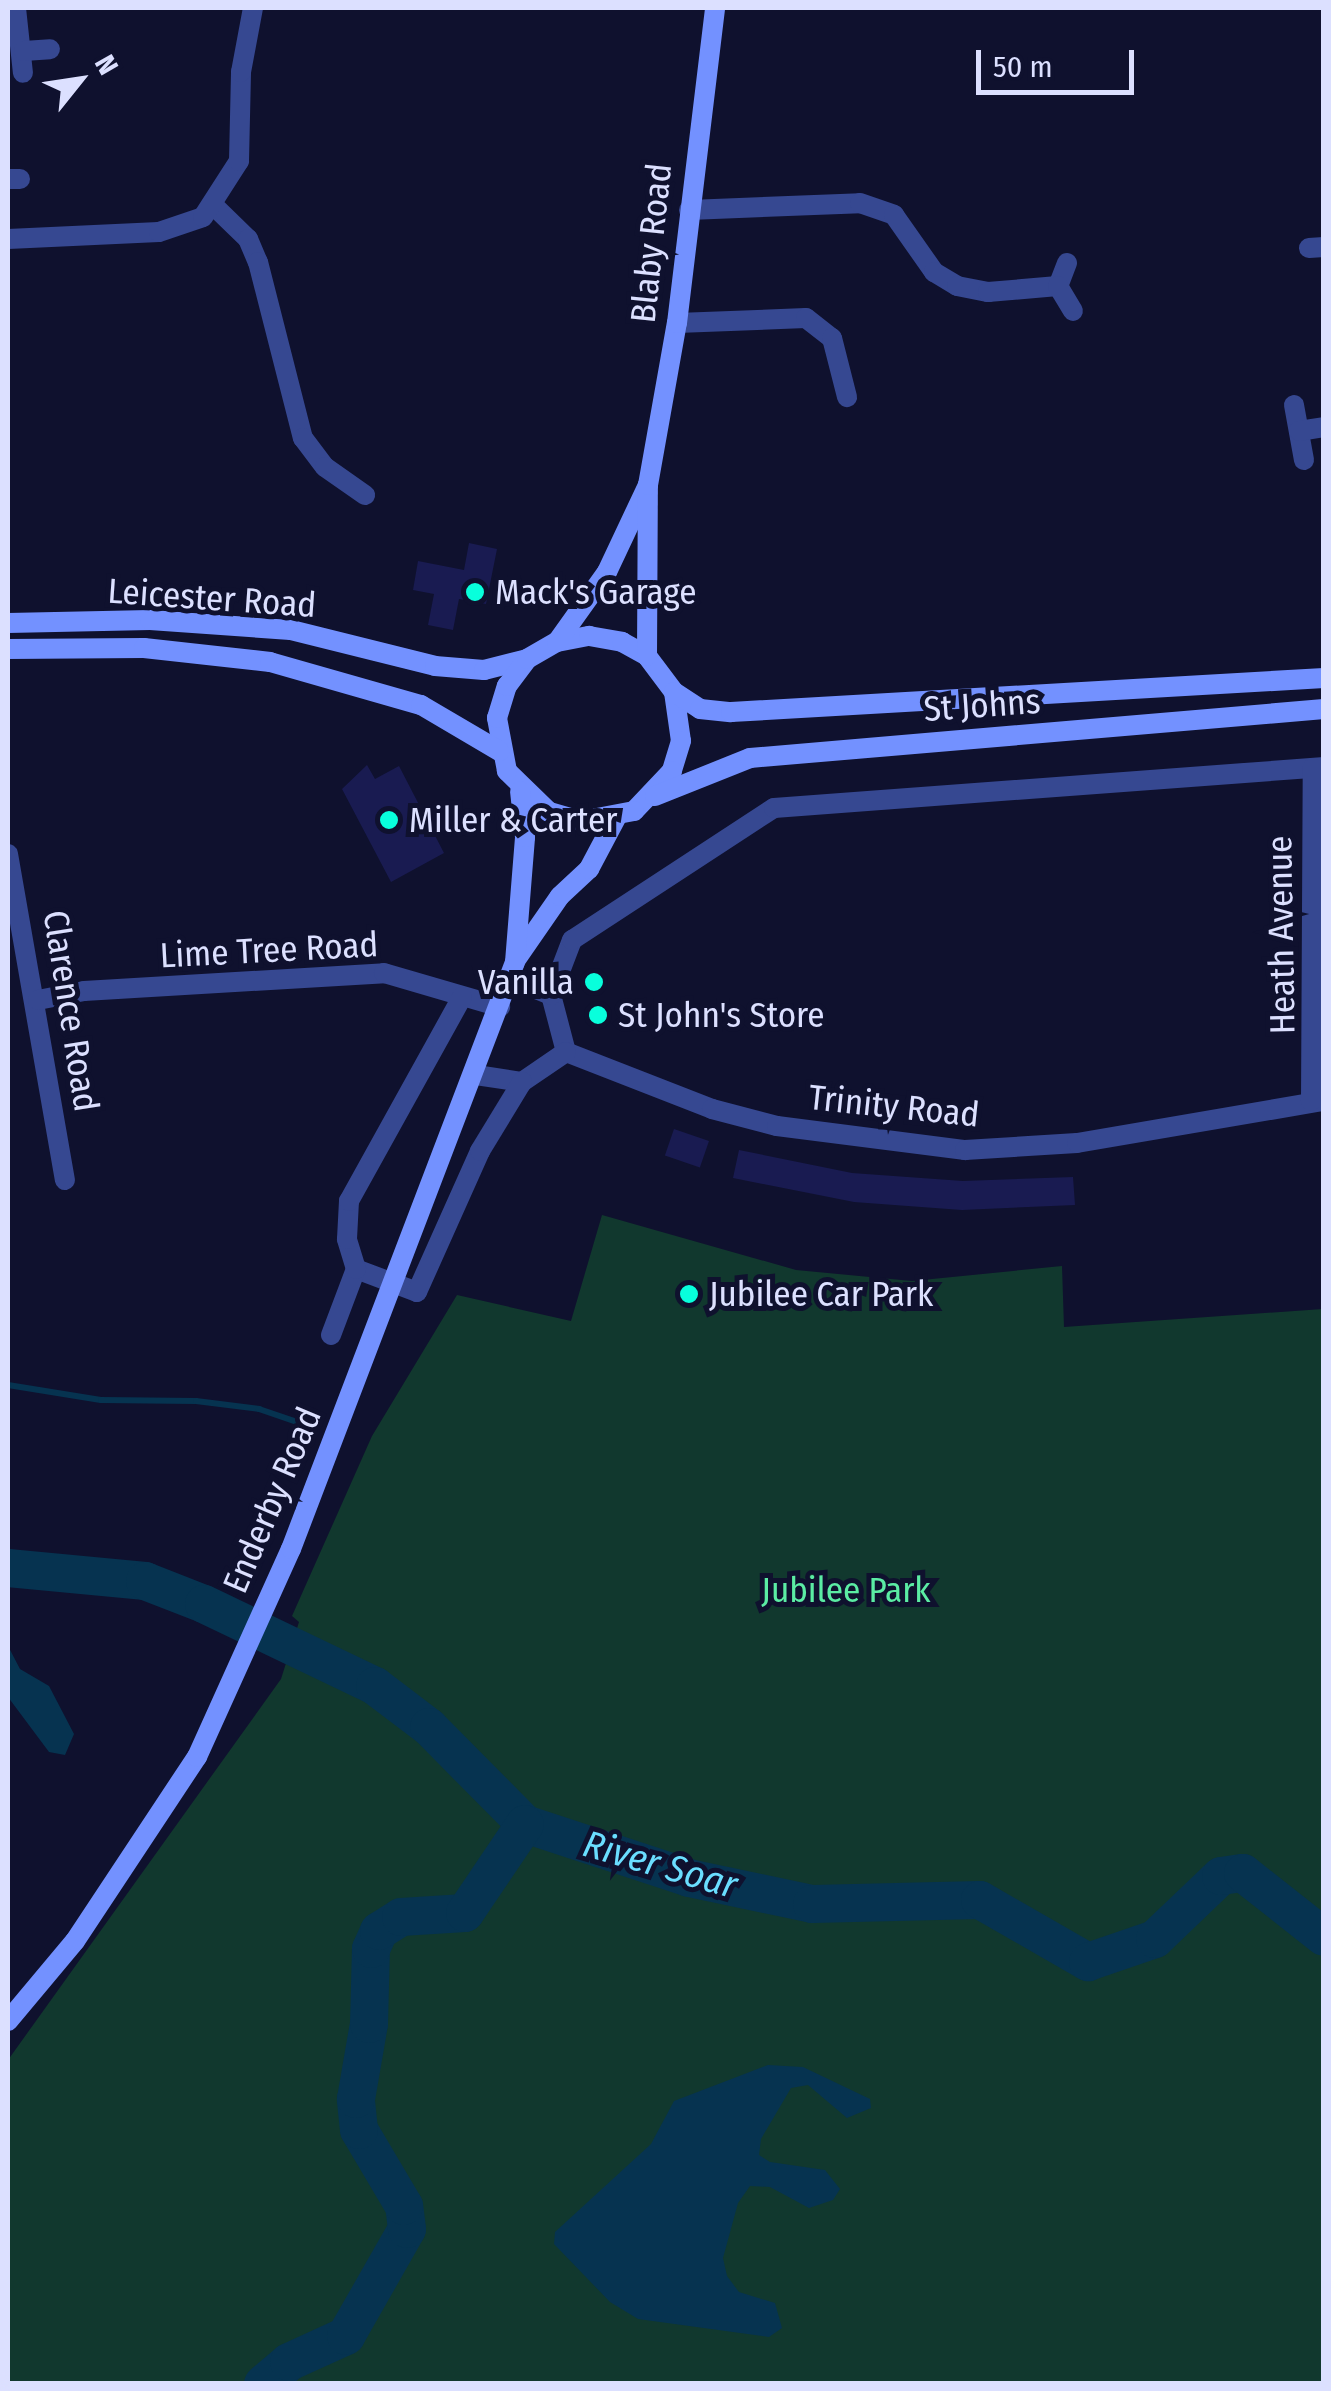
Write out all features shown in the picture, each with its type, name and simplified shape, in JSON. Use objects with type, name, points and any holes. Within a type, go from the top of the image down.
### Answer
[{"type":"main road","name":"Blaby Road","points":[[647,656],[648,485],[677,323],[715,8]]},
{"type":"main road","name":"Blaby Road","points":[[557,642],[607,572],[648,485]]},
{"type":"main road","name":"Leicester Road","points":[[8,623],[150,620],[291,630],[435,666],[484,670],[528,659]]},
{"type":"main road","points":[[589,636],[622,642],[647,656],[674,692],[681,742],[672,771],[653,797],[616,818],[581,821],[549,812],[520,790],[499,751],[497,718],[507,686],[528,659],[557,642],[589,636]]},
{"type":"main road","name":"Leicester Road","points":[[8,649],[144,648],[270,662],[421,705],[499,751]]},
{"type":"main road","name":"St Johns","points":[[674,692],[700,709],[730,712],[1324,678]]},
{"type":"main road","name":"St Johns","points":[[653,797],[750,758],[1324,709]]},
{"type":"main road","name":"Enderby Road","points":[[8,2020],[75,1941],[197,1757],[291,1549],[476,1075],[512,970],[526,838],[520,790]]},
{"type":"main road","name":"Enderby Road","points":[[512,970],[560,896],[589,869],[616,818]]},
{"type":"street","points":[[16,8],[24,62],[50,49]]},
{"type":"street","points":[[8,238],[159,232],[202,217],[239,161],[242,72],[254,8]]},
{"type":"street","points":[[688,210],[860,203],[894,215],[934,272],[956,286],[988,292],[1058,286]]},
{"type":"street","points":[[213,205],[248,239],[258,262],[303,438],[325,468],[365,495]]},
{"type":"street","points":[[1058,286],[1067,263]]},
{"type":"street","points":[[1058,286],[1073,311]]},
{"type":"street","points":[[677,323],[806,318],[832,338],[847,397]]},
{"type":"street","points":[[1294,405],[1304,460]]},
{"type":"street","points":[[1299,431],[1324,427]]},
{"type":"street","points":[[356,1269],[417,1292],[480,1151],[522,1082],[566,1052],[552,996],[572,940],[774,808],[1318,768]]},
{"type":"street","name":"Heath Avenue","points":[[1317,1101],[1318,768]]},
{"type":"street","name":"Clarence Road","points":[[8,854],[38,1000],[65,1180]]},
{"type":"street","points":[[512,970],[552,996]]},
{"type":"street","name":"Lime Tree Road","points":[[38,1000],[84,991],[384,974],[500,1008]]},
{"type":"street","points":[[331,1335],[356,1269],[347,1238],[350,1201],[462,996]]},
{"type":"street","name":"Trinity Road","points":[[566,1052],[712,1109],[903,1146],[1025,1149],[1286,1110],[1317,1101]]},
{"type":"street","points":[[476,1075],[522,1082]]},
{"type":"green space","name":"Jubilee Park","points":[[602,1215],[796,1270],[912,1281],[1062,1266],[1064,1327],[1323,1309],[1323,2383],[8,2384],[8,2060],[281,1679],[299,1622],[292,1616],[372,1436],[457,1295],[571,1321]]},
{"type":"water","points":[[8,1646],[20,1669],[49,1686],[74,1734],[65,1755],[49,1752],[8,1697]]},
{"type":"water","points":[[768,2065],[803,2067],[870,2099],[871,2108],[847,2118],[808,2085],[791,2088],[761,2139],[759,2155],[770,2162],[825,2170],[840,2189],[833,2200],[809,2208],[770,2187],[750,2186],[738,2203],[723,2258],[727,2276],[739,2292],[775,2303],[782,2328],[769,2337],[638,2319],[610,2302],[554,2244],[555,2232],[651,2144],[674,2101]]},
{"type":"building","points":[[469,543],[497,549],[486,604],[459,599],[453,630],[428,625],[434,594],[413,590],[418,561],[464,570]]},
{"type":"building","points":[[367,765],[375,779],[399,766],[444,853],[391,882],[342,789]]},
{"type":"building","points":[[674,1129],[709,1141],[700,1168],[665,1155]]},
{"type":"building","points":[[739,1150],[852,1173],[963,1181],[1073,1177],[1075,1205],[962,1210],[854,1202],[733,1178]]},
{"type":"waterway","points":[[8,1385],[101,1400],[196,1401],[259,1409],[309,1426]]},
{"type":"waterway","name":"River Soar","points":[[8,1568],[145,1581],[204,1604],[375,1686],[429,1727],[525,1824],[689,1878],[812,1904],[980,1900],[1088,1962],[1155,1939],[1221,1876],[1243,1873],[1324,1937]]},
{"type":"waterway","points":[[263,2384],[289,2362],[346,2336],[407,2229],[404,2206],[359,2130],[356,2099],[369,2024],[371,1949],[379,1931],[401,1917],[465,1913],[525,1824]]},
{"type":"place","name":"Mack's Garage","points":[[475,592]]},
{"type":"place","name":"Miller & Carter","points":[[389,820]]},
{"type":"place","name":"Vanilla","points":[[594,982]]},
{"type":"place","name":"St John's Store","points":[[598,1015]]},
{"type":"place","name":"Jubilee Car Park","points":[[689,1294]]}]
